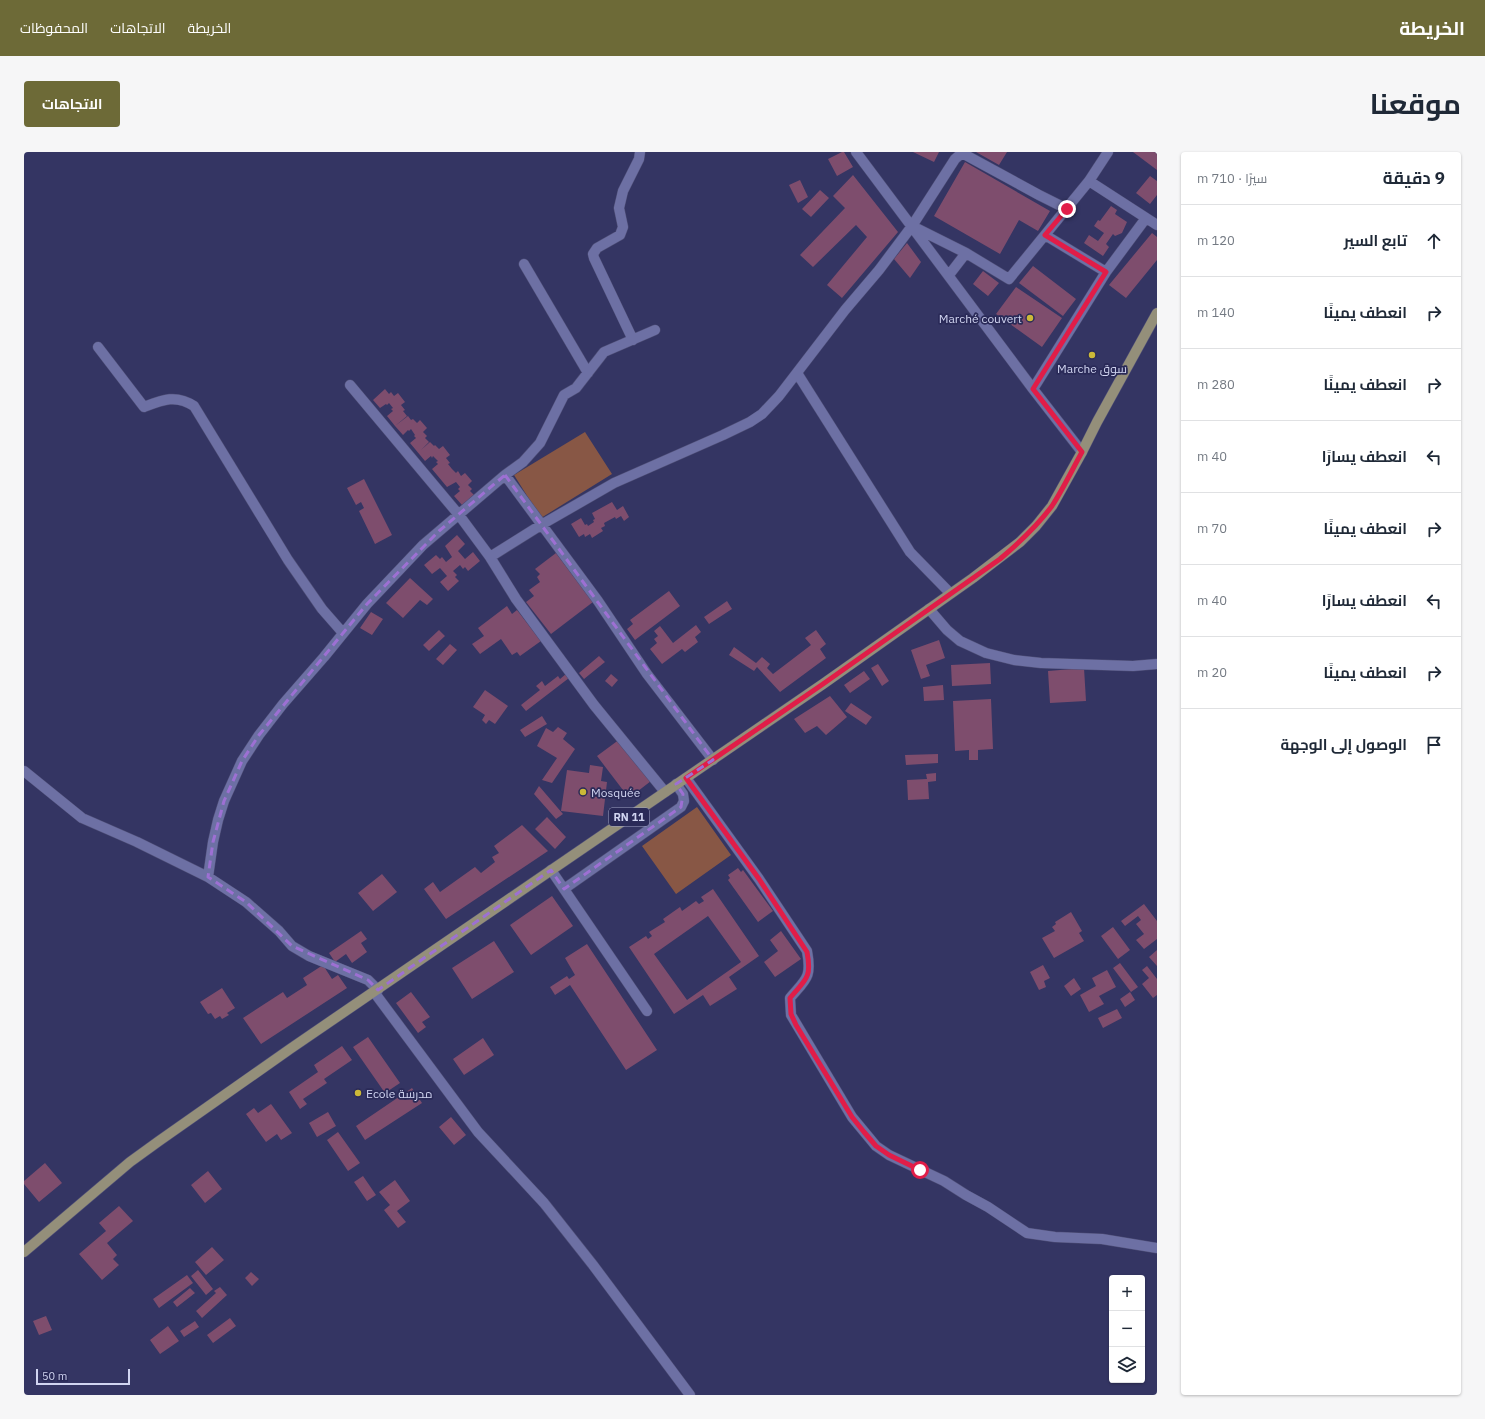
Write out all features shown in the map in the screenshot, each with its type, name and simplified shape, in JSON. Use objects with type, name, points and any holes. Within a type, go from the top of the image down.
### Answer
[{"type":"main road","name":"RN 11","points":[[24,1252],[130,1162],[551,870],[713,760],[1000,559],[1036,526],[1052,506],[1157,313]]},
{"type":"street","points":[[633,340],[593,254],[597,248],[620,235],[623,227],[620,208],[622,191],[639,160],[640,152]]},
{"type":"street","points":[[856,152],[1033,389],[1082,452]]},
{"type":"street","points":[[912,226],[966,253],[1009,279],[1089,181],[1108,152]]},
{"type":"street","points":[[490,557],[541,525],[614,483],[687,452],[750,422],[762,414],[779,396],[840,316],[879,270],[912,226],[952,163],[962,153],[1067,209]]},
{"type":"street","points":[[1089,181],[1157,225]]},
{"type":"street","points":[[1033,389],[1106,272],[1146,218]]},
{"type":"street","points":[[1045,235],[1106,272]]},
{"type":"street","points":[[949,275],[966,253]]},
{"type":"street","points":[[524,264],[588,373]]},
{"type":"street","points":[[208,877],[218,820],[230,787],[242,761],[258,735],[279,709],[367,604],[423,545],[505,475],[523,462],[540,443],[564,395],[576,388],[604,352],[655,330]]},
{"type":"street","points":[[98,346],[144,407],[170,399],[179,399],[194,406],[288,560],[322,609],[343,633]]},
{"type":"street","points":[[796,373],[910,552],[950,593]]},
{"type":"street","points":[[350,386],[459,515],[490,557],[516,599],[594,705],[665,792]]},
{"type":"street","points":[[505,475],[598,601],[647,674],[713,760]]},
{"type":"street","points":[[929,609],[947,630],[960,641],[986,653],[1014,660],[1053,664],[1102,664],[1133,666],[1157,664]]},
{"type":"street","points":[[24,771],[82,818],[137,842],[208,877],[246,902],[279,931],[292,946],[309,956],[368,980],[478,1132],[544,1203],[690,1395]]},
{"type":"street","points":[[686,778],[759,879],[807,952],[809,963],[808,974],[804,983],[790,998],[791,1014],[852,1117],[876,1146],[889,1155],[944,1181],[988,1207],[1027,1233],[1054,1237],[1102,1239],[1157,1248]]},
{"type":"street","points":[[564,889],[681,806],[684,801],[683,794],[676,784]]},
{"type":"street","points":[[551,870],[647,1010]]},
{"type":"highlighted area","points":[[505,475],[713,760],[676,784],[683,794],[681,807],[564,889],[551,870],[378,990],[368,980],[292,946],[246,902],[208,877],[213,842],[224,801],[242,761],[259,735],[367,604],[439,531]]},
{"type":"shaded area","points":[[585,432],[612,474],[541,518],[514,475]]},
{"type":"shaded area","points":[[697,807],[731,855],[676,894],[642,846]]},
{"type":"building","points":[[844,152],[853,167],[837,176],[828,159]]},
{"type":"building","points":[[913,152],[939,152],[934,162]]},
{"type":"building","points":[[976,152],[1007,152],[999,165]]},
{"type":"building","points":[[1133,152],[1157,152],[1157,170]]},
{"type":"building","points":[[965,162],[1050,211],[1038,231],[1019,220],[1000,254],[934,216]]},
{"type":"building","points":[[853,175],[898,232],[842,298],[827,285],[867,237],[856,225],[813,267],[800,255],[845,208],[833,196]]},
{"type":"building","points":[[1150,176],[1157,181],[1157,195],[1150,204],[1136,193]]},
{"type":"building","points":[[800,180],[808,197],[798,203],[789,185]]},
{"type":"building","points":[[820,190],[829,198],[811,217],[802,209]]},
{"type":"building","points":[[1111,206],[1117,210],[1115,214],[1127,222],[1122,233],[1115,236],[1113,234],[1106,244],[1109,247],[1103,256],[1084,243],[1089,235],[1098,241],[1104,233],[1094,226],[1098,220],[1100,221]]},
{"type":"building","points":[[1152,233],[1157,237],[1157,260],[1126,298],[1109,285]]},
{"type":"building","points":[[907,243],[921,262],[910,278],[894,259]]},
{"type":"building","points":[[1033,266],[1076,299],[1063,316],[1019,283]]},
{"type":"building","points":[[983,271],[999,283],[988,296],[973,284]]},
{"type":"building","points":[[1016,287],[1062,318],[1042,347],[996,314]]},
{"type":"building","points":[[385,389],[389,394],[391,392],[394,396],[398,393],[405,402],[401,405],[407,416],[395,426],[387,416],[393,411],[391,409],[393,408],[389,403],[380,408],[373,400]]},
{"type":"building","points":[[408,416],[411,420],[413,419],[417,423],[420,420],[427,428],[423,432],[427,436],[425,438],[429,442],[421,450],[430,442],[439,449],[443,446],[450,455],[446,458],[452,469],[456,473],[458,471],[461,476],[465,473],[472,481],[468,485],[472,489],[470,491],[474,495],[462,505],[454,496],[460,491],[458,489],[460,487],[456,482],[447,487],[432,469],[438,464],[436,462],[438,461],[431,456],[425,461],[410,443],[416,438],[411,429],[403,435],[395,426]]},
{"type":"building","points":[[364,479],[392,535],[375,544],[359,511],[364,508],[361,502],[356,505],[347,488]]},
{"type":"building","points":[[612,502],[617,510],[623,506],[629,517],[624,521],[621,516],[616,519],[615,517],[604,523],[605,526],[601,528],[603,531],[592,538],[590,534],[585,537],[584,534],[579,537],[571,524],[581,518],[585,525],[587,524],[588,526],[594,522],[593,520],[595,519],[592,513]]},
{"type":"building","points":[[457,535],[465,544],[458,551],[465,559],[473,552],[480,561],[468,571],[465,567],[463,569],[460,565],[453,571],[457,575],[455,577],[459,581],[448,591],[440,582],[447,576],[440,568],[432,574],[424,565],[436,555],[440,559],[442,557],[446,562],[452,557],[445,546]]},
{"type":"building","points":[[556,553],[593,602],[551,634],[526,602],[534,596],[529,590],[540,582],[537,577],[540,574],[535,569]]},
{"type":"building","points":[[410,578],[433,599],[427,605],[420,600],[403,618],[386,603]]},
{"type":"building","points":[[669,591],[680,606],[635,640],[627,629],[633,624],[630,620]]},
{"type":"building","points":[[727,601],[732,609],[709,624],[704,617]]},
{"type":"building","points":[[507,606],[512,614],[517,610],[541,641],[520,656],[517,652],[512,655],[501,639],[480,654],[472,644],[484,636],[478,628]]},
{"type":"building","points":[[371,612],[383,619],[372,635],[360,628]]},
{"type":"building","points":[[696,625],[701,632],[695,637],[698,642],[685,652],[682,649],[662,664],[650,649],[657,643],[654,639],[658,636],[654,631],[660,626],[673,643]]},
{"type":"building","points":[[439,630],[445,636],[429,651],[423,645]]},
{"type":"building","points":[[816,630],[826,644],[820,649],[826,658],[780,692],[757,667],[754,671],[729,655],[734,647],[756,663],[762,657],[770,664],[767,668],[773,674],[811,645],[805,638]]},
{"type":"building","points":[[939,640],[945,658],[926,665],[930,676],[921,679],[911,650]]},
{"type":"building","points":[[450,644],[457,650],[443,665],[436,659]]},
{"type":"building","points":[[599,656],[605,662],[584,679],[579,673]]},
{"type":"building","points":[[990,663],[991,684],[952,686],[951,665]]},
{"type":"building","points":[[878,664],[889,681],[882,686],[871,668]]},
{"type":"building","points":[[1084,668],[1086,701],[1050,703],[1048,671]]},
{"type":"building","points":[[864,671],[870,679],[850,693],[844,685]]},
{"type":"building","points":[[566,674],[569,678],[526,711],[521,705],[540,690],[536,686],[542,681],[545,686],[558,676],[560,679]]},
{"type":"building","points":[[611,674],[618,680],[612,687],[605,681]]},
{"type":"building","points":[[943,685],[944,700],[924,701],[923,687]]},
{"type":"building","points":[[485,690],[508,706],[495,724],[489,720],[486,724],[482,720],[485,715],[473,707]]},
{"type":"building","points":[[830,696],[847,717],[826,735],[817,726],[805,733],[794,719]]},
{"type":"building","points":[[991,699],[993,749],[978,750],[978,760],[969,760],[969,750],[955,751],[953,701]]},
{"type":"building","points":[[851,703],[872,717],[866,725],[845,711]]},
{"type":"building","points":[[542,716],[547,724],[525,737],[520,730]]},
{"type":"building","points":[[558,727],[567,733],[563,739],[575,749],[552,783],[542,780],[557,758],[537,746],[546,728],[553,732]]},
{"type":"building","points":[[620,739],[651,781],[629,798],[597,756]]},
{"type":"building","points":[[938,754],[938,763],[906,765],[905,755]]},
{"type":"building","points":[[590,765],[603,767],[601,781],[607,782],[603,816],[561,811],[567,770],[589,773]]},
{"type":"building","points":[[936,773],[936,781],[928,782],[929,799],[908,800],[907,780],[927,779],[926,774]]},
{"type":"building","points":[[539,786],[563,814],[556,819],[534,794]]},
{"type":"building","points":[[547,817],[566,837],[555,849],[535,829]]},
{"type":"building","points":[[522,825],[548,851],[446,919],[424,889],[433,882],[440,892],[475,867],[481,873],[495,862],[492,857],[499,853],[494,846]]},
{"type":"building","points":[[738,868],[741,872],[743,870],[773,911],[758,922],[728,880],[730,878],[728,875]]},
{"type":"building","points":[[382,874],[397,892],[373,911],[358,893]]},
{"type":"building","points":[[713,889],[759,956],[729,977],[737,989],[710,1006],[703,995],[674,1014],[629,947],[646,936],[648,939],[652,936],[649,932],[665,922],[663,919],[680,907],[682,911],[696,901],[699,904],[704,901],[701,897]],"holes":[[[708,916],[741,962],[687,1000],[654,954]]]},
{"type":"building","points":[[552,896],[573,926],[531,955],[510,925]]},
{"type":"building","points":[[1144,904],[1157,921],[1157,939],[1144,949],[1136,940],[1144,934],[1136,924],[1141,920],[1138,916],[1125,926],[1121,921]]},
{"type":"building","points":[[1071,912],[1082,931],[1079,933],[1084,941],[1054,958],[1042,938],[1055,931],[1052,927],[1056,924],[1055,922]]},
{"type":"building","points":[[1113,927],[1130,950],[1118,959],[1101,936]]},
{"type":"building","points":[[361,931],[367,939],[361,943],[367,952],[352,963],[346,954],[335,962],[329,953]]},
{"type":"building","points":[[781,931],[801,959],[775,977],[764,962],[778,951],[770,940]]},
{"type":"building","points":[[494,941],[514,972],[472,999],[452,968]]},
{"type":"building","points":[[587,944],[657,1050],[626,1070],[570,985],[555,995],[550,987],[567,976],[569,979],[575,975],[565,958]]},
{"type":"building","points":[[1157,950],[1157,966],[1149,957]]},
{"type":"building","points":[[1120,963],[1138,987],[1131,992],[1113,968]]},
{"type":"building","points":[[323,965],[332,979],[338,975],[347,988],[261,1044],[243,1018],[283,992],[287,998],[307,985],[303,978]]},
{"type":"building","points":[[1043,965],[1050,978],[1044,981],[1046,987],[1039,990],[1030,972]]},
{"type":"building","points":[[1147,966],[1157,979],[1157,995],[1153,998],[1142,984],[1149,978],[1142,970]]},
{"type":"building","points":[[1107,970],[1116,987],[1099,996],[1104,1004],[1089,1012],[1080,995],[1096,986],[1092,978]]},
{"type":"building","points":[[1074,978],[1081,989],[1071,996],[1064,986]]},
{"type":"building","points":[[222,988],[235,1008],[227,1013],[229,1015],[222,1019],[220,1016],[215,1019],[211,1013],[208,1014],[200,1002]]},
{"type":"building","points":[[411,992],[430,1017],[422,1022],[426,1027],[418,1033],[396,1003]]},
{"type":"building","points":[[1130,992],[1135,1000],[1125,1007],[1120,999]]},
{"type":"building","points":[[1117,1009],[1122,1018],[1103,1028],[1098,1018]]},
{"type":"building","points":[[368,1037],[400,1083],[385,1093],[353,1047]]},
{"type":"building","points":[[483,1038],[494,1055],[464,1075],[453,1059]]},
{"type":"building","points":[[342,1046],[352,1060],[324,1079],[327,1083],[303,1099],[307,1104],[300,1109],[289,1092],[318,1072],[314,1065]]},
{"type":"building","points":[[412,1088],[422,1103],[365,1140],[356,1126]]},
{"type":"building","points":[[271,1104],[292,1133],[281,1140],[277,1134],[266,1142],[246,1114],[254,1108],[258,1113]]},
{"type":"building","points":[[328,1112],[336,1126],[317,1137],[309,1123]]},
{"type":"building","points":[[451,1117],[466,1135],[454,1145],[439,1127]]},
{"type":"building","points":[[338,1132],[360,1163],[348,1171],[327,1140]]},
{"type":"building","points":[[45,1163],[62,1183],[39,1202],[24,1184],[24,1181]]},
{"type":"building","points":[[208,1171],[222,1189],[205,1203],[191,1185]]},
{"type":"building","points":[[363,1176],[376,1195],[367,1201],[354,1182]]},
{"type":"building","points":[[395,1180],[410,1201],[397,1211],[406,1222],[398,1228],[384,1210],[390,1205],[379,1192]]},
{"type":"building","points":[[119,1206],[133,1221],[107,1243],[117,1255],[113,1259],[119,1265],[102,1280],[79,1254],[106,1231],[99,1223]]},
{"type":"building","points":[[212,1247],[224,1260],[206,1275],[195,1262]]},
{"type":"building","points":[[198,1270],[213,1289],[206,1295],[191,1276]]},
{"type":"building","points":[[251,1272],[259,1279],[252,1286],[245,1278]]},
{"type":"building","points":[[187,1275],[193,1283],[159,1308],[153,1299]]},
{"type":"building","points":[[220,1287],[227,1295],[202,1318],[196,1311],[216,1293],[214,1291]]},
{"type":"building","points":[[190,1288],[195,1293],[177,1307],[173,1302]]},
{"type":"building","points":[[46,1316],[52,1330],[39,1335],[33,1321]]},
{"type":"building","points":[[230,1318],[236,1326],[213,1343],[207,1335]]},
{"type":"building","points":[[195,1321],[199,1327],[184,1337],[180,1331]]},
{"type":"building","points":[[168,1326],[179,1341],[160,1354],[150,1340]]},
{"type":"place","name":"Marché couvert","points":[[1030,318]]},
{"type":"place","name":"Marche سوق","points":[[1092,355]]},
{"type":"place","name":"Mosquée","points":[[583,792]]},
{"type":"place","name":"Ecole مدرسة","points":[[358,1093]]},
{"type":"route","points":[[920,1170],[889,1155],[876,1146],[864,1132],[852,1117],[796,1025],[789,1006],[790,998],[804,983],[808,974],[809,963],[807,952],[759,879],[686,778],[823,684],[1000,559],[1036,526],[1052,506],[1082,452],[1033,389],[1106,272],[1045,235],[1067,209]]}]
